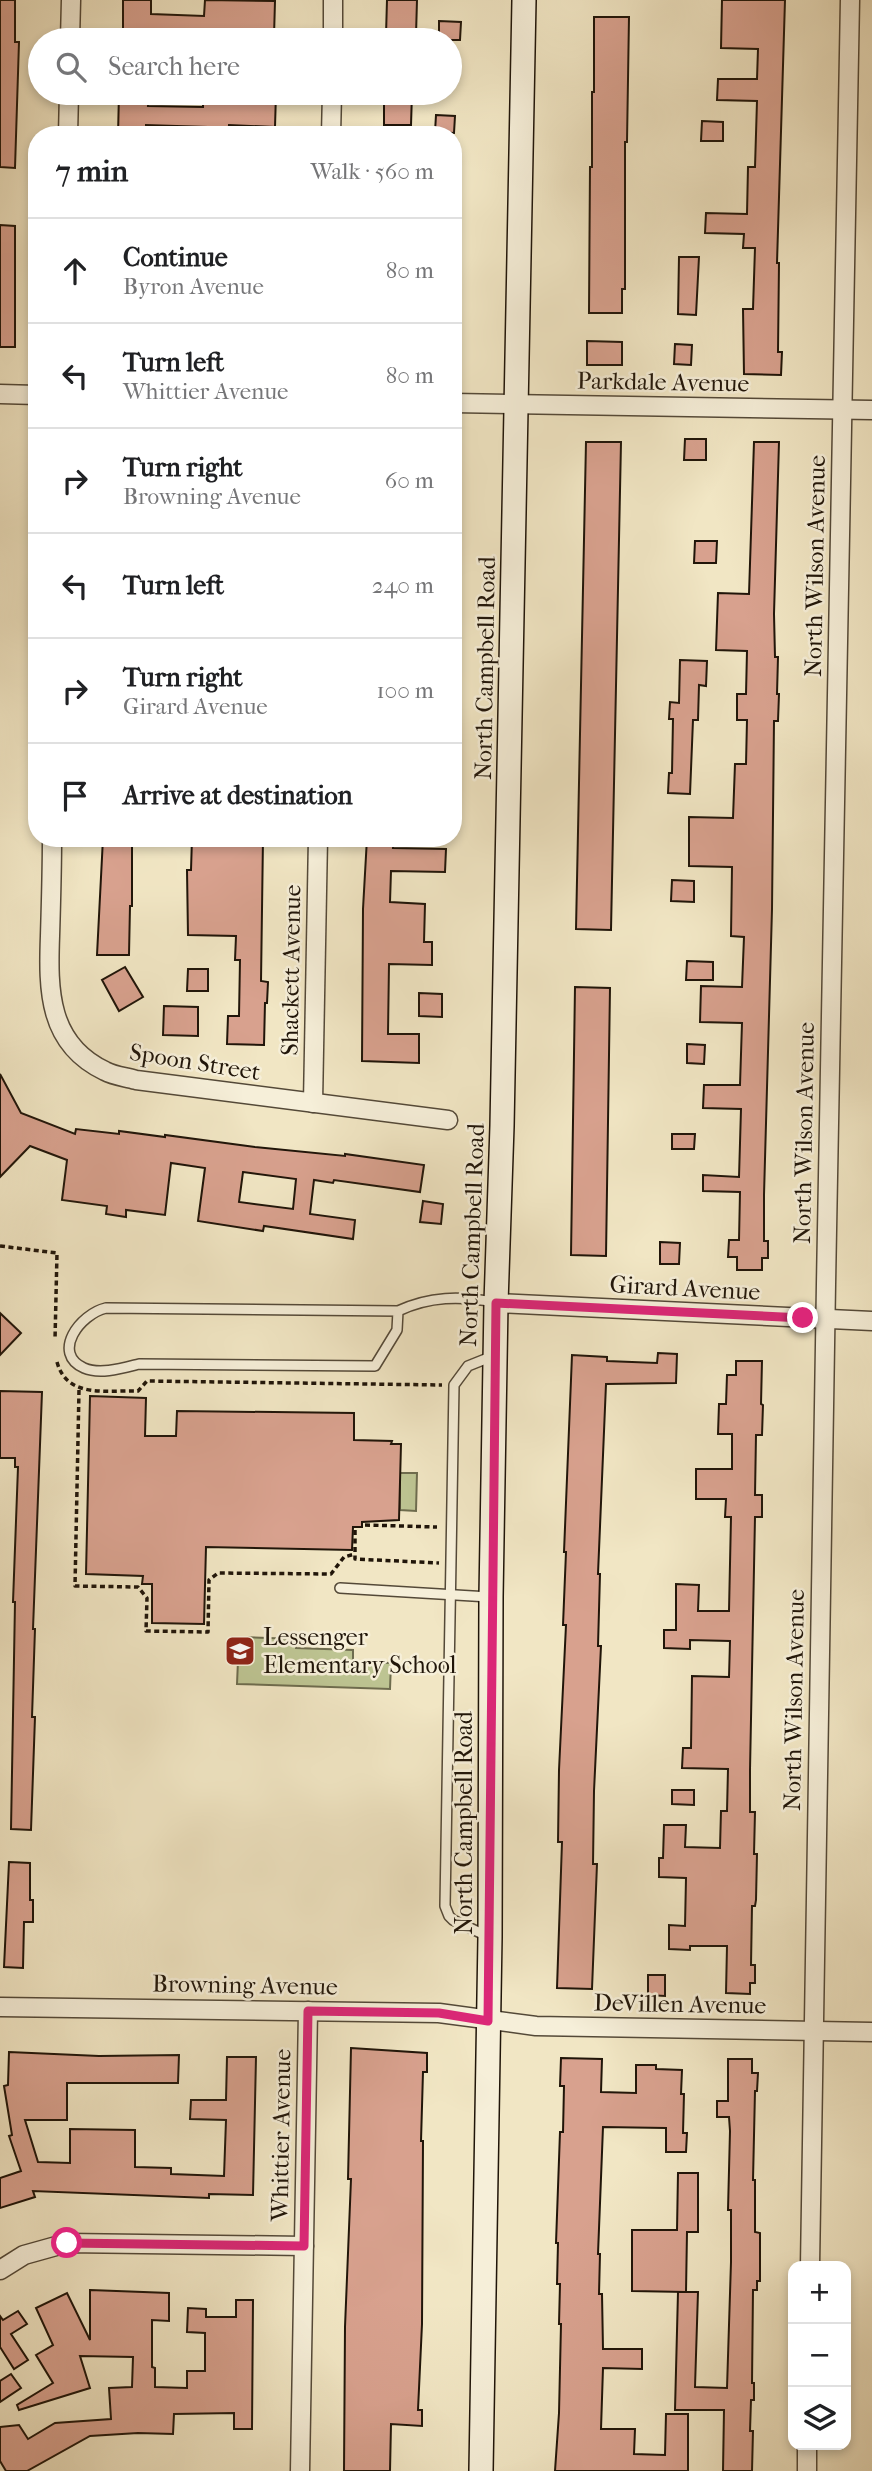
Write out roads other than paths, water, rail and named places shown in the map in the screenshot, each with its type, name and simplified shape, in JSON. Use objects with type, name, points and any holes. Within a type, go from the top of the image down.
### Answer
[{"type":"street","points":[[70,28],[71,0]]},
{"type":"street","points":[[333,0],[333,28]]},
{"type":"street","name":"North Campbell Road","points":[[481,2471],[490,1937],[495,1355],[503,1112],[524,0]]},
{"type":"street","name":"North Wilson Avenue","points":[[810,2261],[850,0]]},
{"type":"street","points":[[68,126],[69,105]]},
{"type":"street","points":[[331,126],[332,105]]},
{"type":"street","points":[[0,394],[28,395]]},
{"type":"street","name":"Parkdale Avenue","points":[[462,403],[872,410]]},
{"type":"street","name":"Spoon Street","points":[[52,847],[50,994],[56,1020],[69,1042],[84,1059],[106,1072],[136,1080],[448,1120]]},
{"type":"street","name":"Shackett Avenue","points":[[313,1103],[318,847]]},
{"type":"street","name":"Girard Avenue","points":[[496,1303],[872,1321]]},
{"type":"street","name":"Browning Avenue","points":[[0,2007],[439,2013],[488,2021]]},
{"type":"street","name":"Whittier Avenue","points":[[300,2471],[308,2011]]},
{"type":"street","name":"DeVillen Avenue","points":[[488,2021],[536,2026],[872,2032]]},
{"type":"street","points":[[0,2270],[32,2252],[67,2243],[304,2246]]},
{"type":"street","points":[[807,2450],[807,2471]]},
{"type":"lane","points":[[398,1311],[397,1330],[375,1366],[139,1364],[116,1370],[92,1370],[75,1362],[70,1345],[73,1334],[87,1315],[106,1308],[398,1311],[417,1302],[432,1299],[470,1298],[496,1303]]},
{"type":"lane","points":[[490,1937],[453,1920],[445,1906],[454,1385],[468,1366],[495,1355]]},
{"type":"lane","points":[[340,1588],[491,1597]]},
{"type":"place","name":"Lessenger Elementary School","points":[[240,1651]]}]
